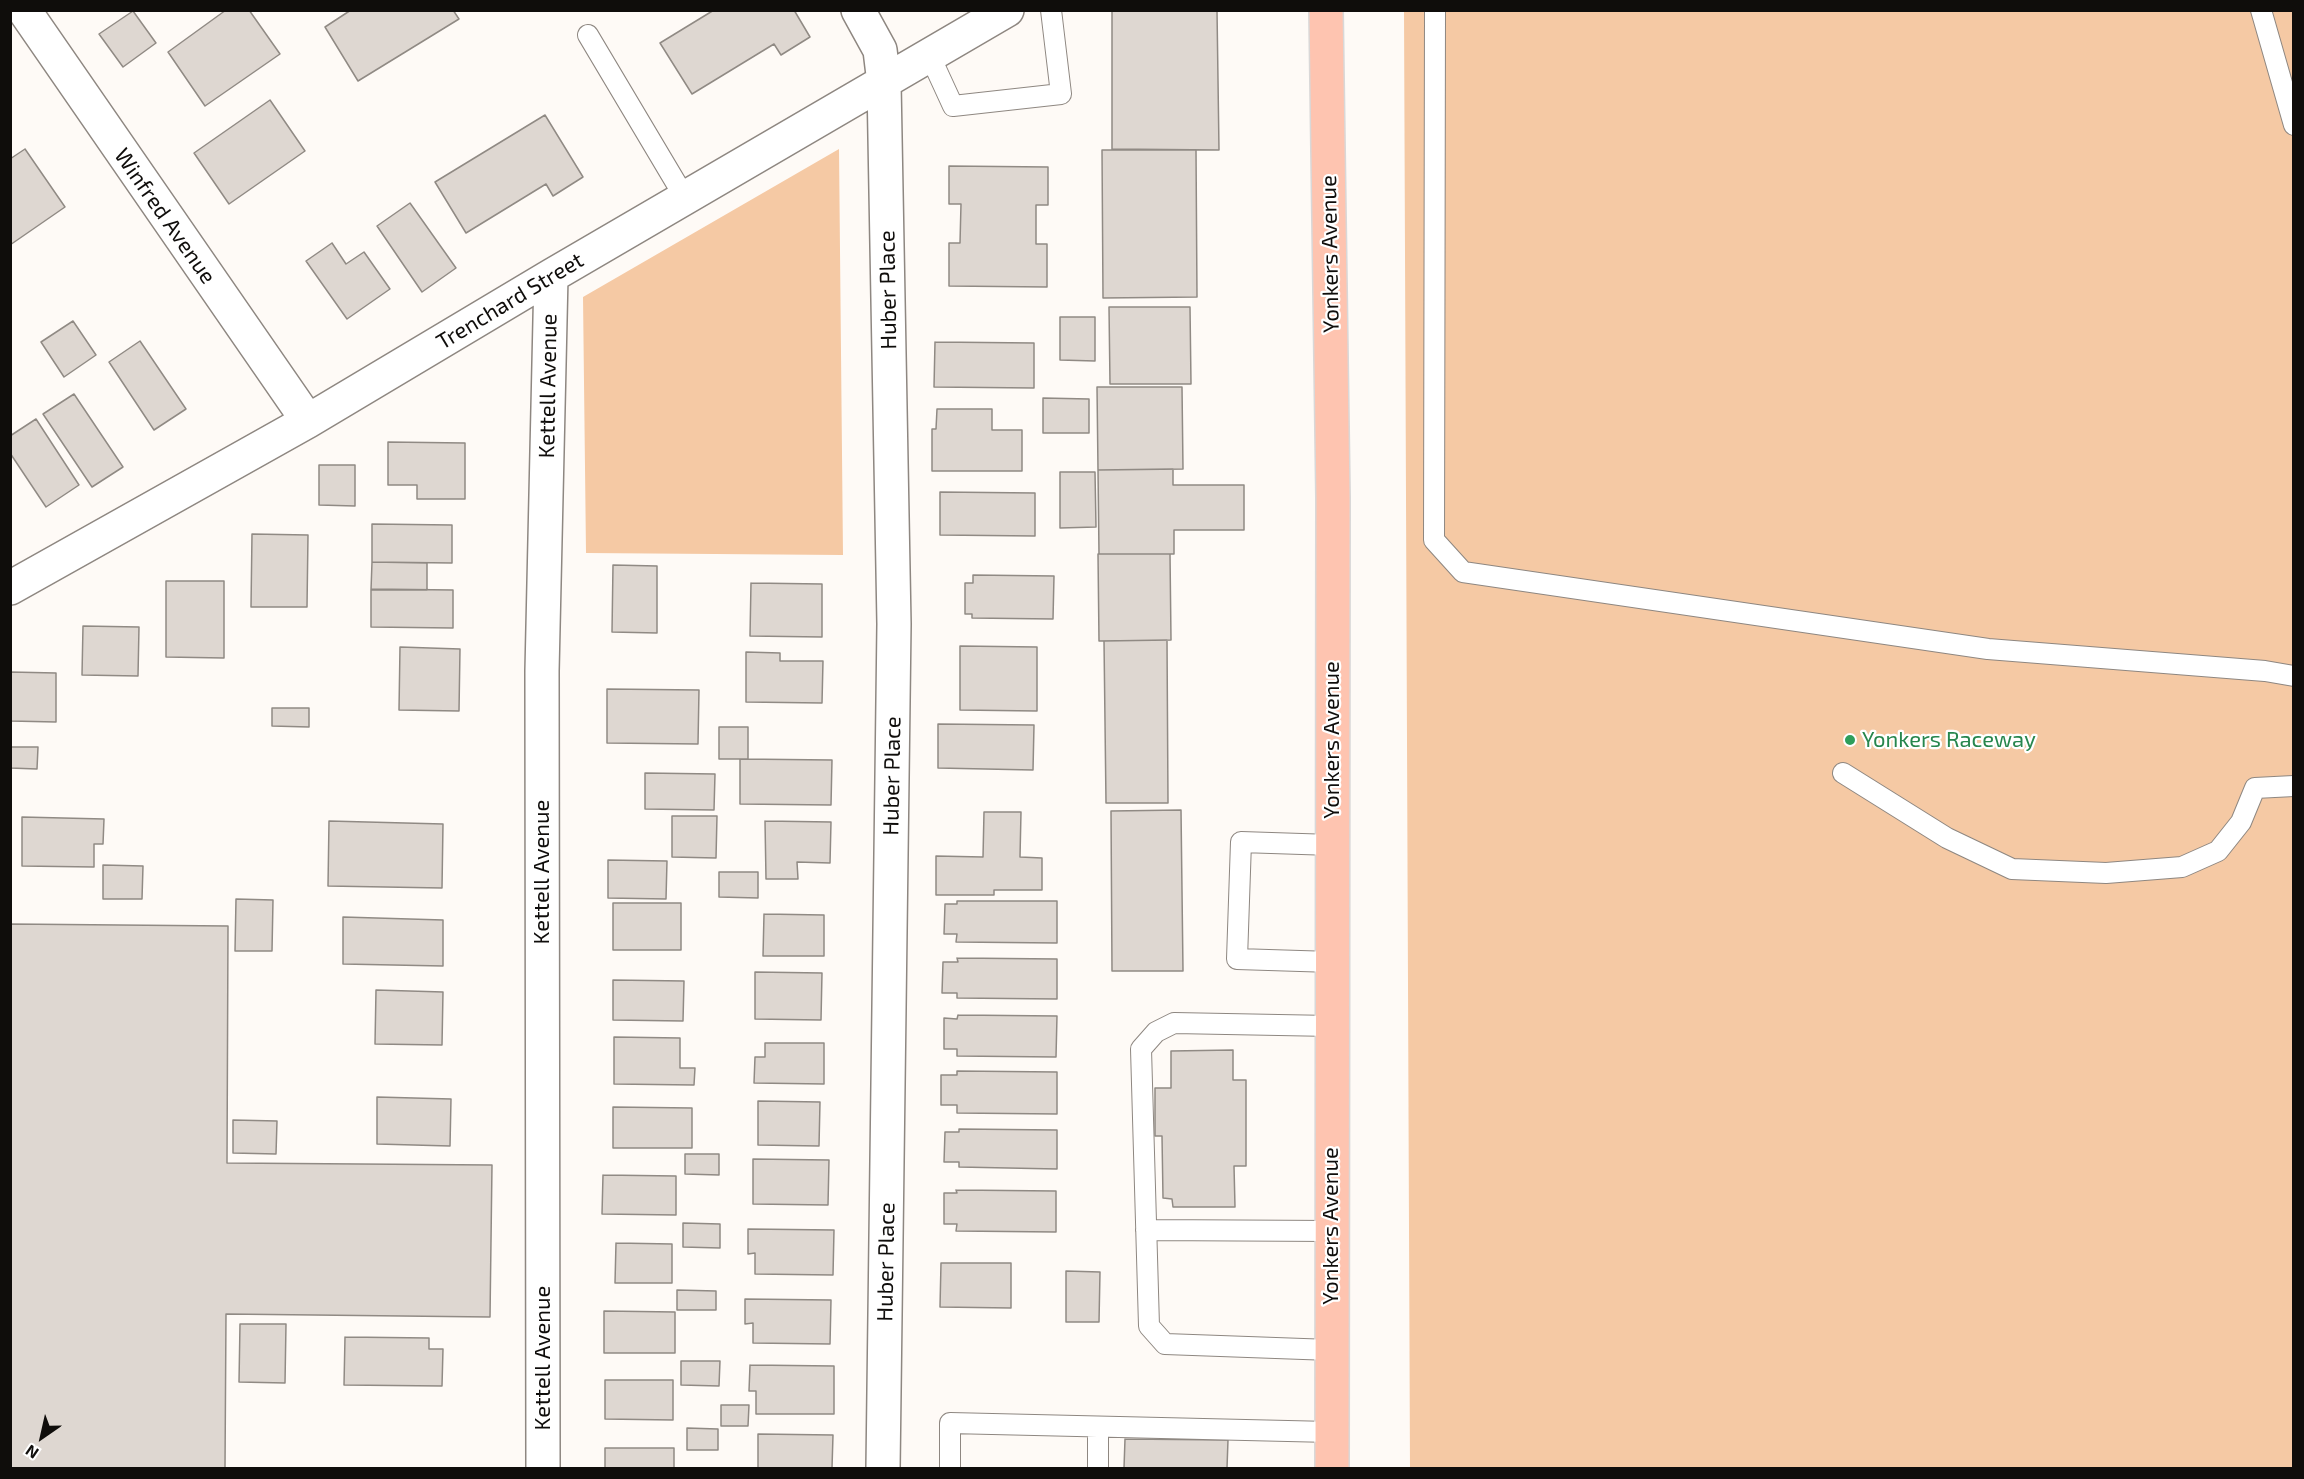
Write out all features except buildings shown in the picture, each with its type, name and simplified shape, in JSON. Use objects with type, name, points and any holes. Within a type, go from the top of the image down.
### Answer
[{"type":"main road","name":"Yonkers Avenue","points":[[1326,10],[1333,498],[1330,1432],[1332,1468]]},
{"type":"street","name":"Winfred Avenue","points":[[24,10],[308,421]]},
{"type":"street","name":"Huber Place","points":[[858,10],[880,50],[884,83],[894,624],[883,1468]]},
{"type":"street","name":"Trenchard Street","points":[[10,588],[308,421],[551,276],[1007,10]]},
{"type":"street","name":"Kettell Avenue","points":[[543,1468],[542,671],[551,276]]},
{"type":"lane","points":[[930,56],[953,106],[1061,93],[1051,10]]},
{"type":"lane","points":[[1435,10],[1434,540],[1463,572],[1988,650],[2265,671],[2294,676]]},
{"type":"lane","points":[[2261,10],[2294,125]]},
{"type":"lane","points":[[588,35],[685,198]]},
{"type":"lane","points":[[1843,773],[1947,838],[2012,869],[2106,873],[2182,867],[2218,851],[2241,822],[2255,788],[2294,786]]},
{"type":"lane","points":[[1332,844],[1241,842],[1237,959],[1332,962]]},
{"type":"lane","points":[[1331,1350],[1165,1344],[1149,1326],[1141,1050],[1156,1032],[1174,1023],[1332,1026]]},
{"type":"lane","points":[[1146,1230],[1331,1231]]},
{"type":"lane","points":[[950,1468],[950,1423],[1330,1432]]},
{"type":"lane","points":[[1098,1427],[1098,1468]]},
{"type":"shaded area","name":"Yonkers Raceway","points":[[1404,11],[2293,11],[2293,1468],[1410,1468]]},
{"type":"shaded area","points":[[839,149],[843,555],[586,553],[583,297]]},
{"type":"place","name":"Yonkers Raceway","points":[[1850,740]]}]
